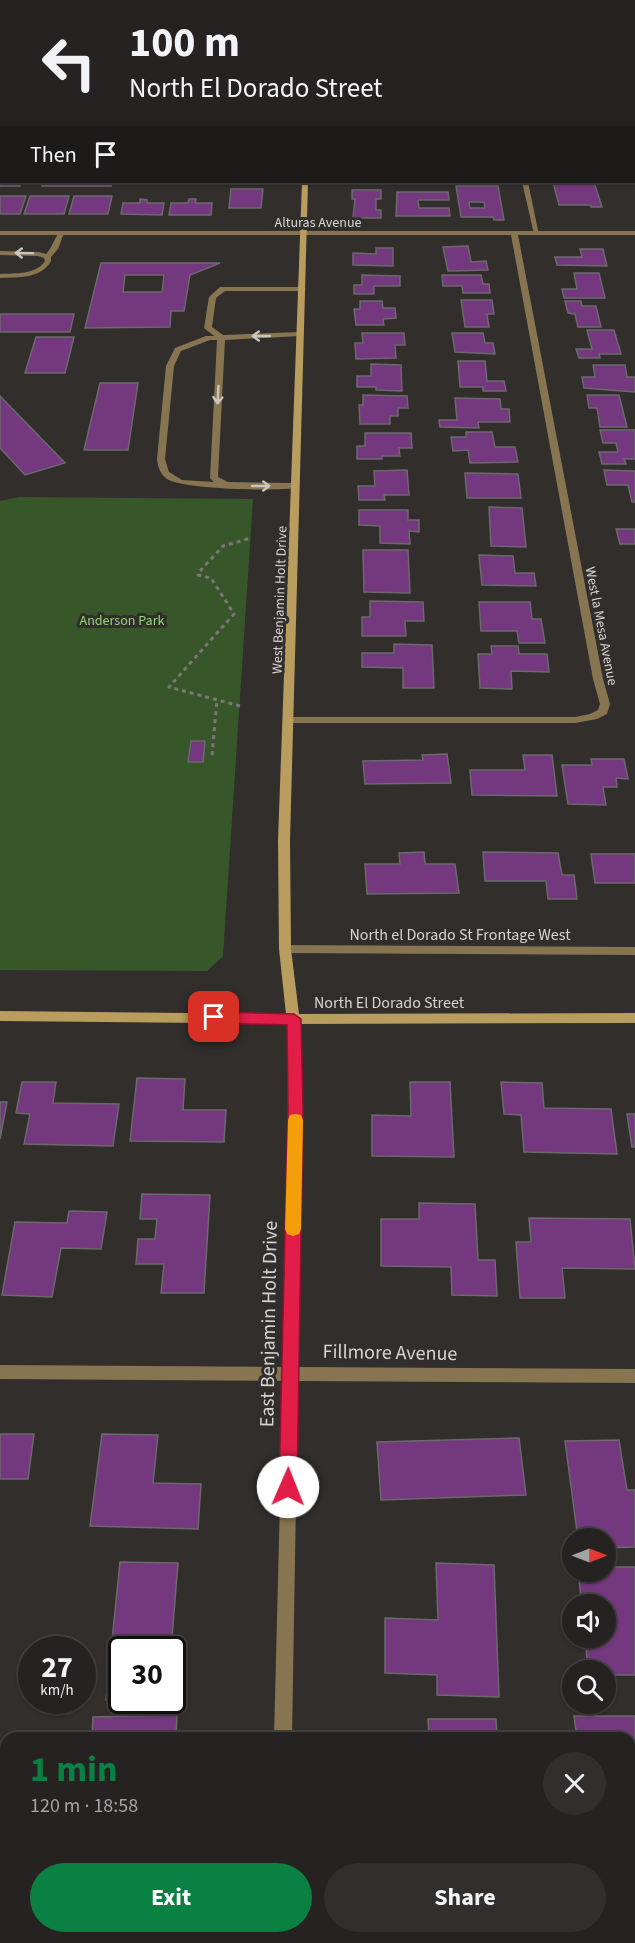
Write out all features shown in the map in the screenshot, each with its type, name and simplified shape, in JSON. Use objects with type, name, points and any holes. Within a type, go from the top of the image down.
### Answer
[{"type":"main road","name":"West Benjamin Holt Drive","points":[[294,1019],[285,949],[284,840],[305,183]]},
{"type":"main road","name":"North El Dorado Street","points":[[0,1016],[294,1019],[635,1018]]},
{"type":"street","points":[[525,183],[537,234]]},
{"type":"street","name":"Alturas Avenue","points":[[0,233],[635,233]]},
{"type":"street","points":[[0,276],[37,272],[44,268],[48,261],[47,257],[55,249],[61,233]]},
{"type":"street","name":"West la Mesa Avenue","points":[[289,720],[575,720],[593,717],[603,712],[604,704],[514,234]]},
{"type":"street","points":[[0,253],[39,254],[47,257]]},
{"type":"street","points":[[221,337],[208,328],[213,297],[223,289],[302,289]]},
{"type":"street","points":[[295,486],[226,485],[171,479],[162,467],[172,359],[178,350],[200,340],[221,337],[300,334]]},
{"type":"street","points":[[221,337],[214,478],[226,485]]},
{"type":"street","name":"North el Dorado St Frontage West","points":[[285,949],[635,951]]},
{"type":"street","name":"East Benjamin Holt Drive","points":[[283,1732],[296,1108],[294,1019]]},
{"type":"street","name":"Fillmore Avenue","points":[[0,1372],[290,1372],[635,1376]]},
{"type":"path","points":[[240,706],[170,687],[234,614],[211,578],[198,575],[199,572],[223,546],[251,538]]},
{"type":"path","points":[[212,755],[217,700]]},
{"type":"green space","name":"Anderson Park","points":[[19,497],[253,499],[223,956],[207,971],[0,970],[0,501]]},
{"type":"building","points":[[0,183],[21,183],[20,186],[0,186]]},
{"type":"building","points":[[43,183],[112,183],[111,186],[42,186]]},
{"type":"building","points":[[553,183],[594,183],[602,207],[591,207],[591,205],[559,205]]},
{"type":"building","points":[[456,186],[498,186],[504,220],[494,220],[493,217],[461,217]],"holes":[[[469,202],[484,202],[485,208],[470,208]]]},
{"type":"building","points":[[231,189],[263,189],[261,208],[229,208]]},
{"type":"building","points":[[352,190],[381,190],[381,199],[376,199],[376,210],[381,210],[381,218],[353,218],[355,199],[352,199]]},
{"type":"building","points":[[397,192],[448,192],[449,200],[418,200],[419,208],[449,208],[450,216],[396,216]]},
{"type":"building","points":[[0,196],[26,196],[20,214],[0,214]]},
{"type":"building","points":[[30,196],[69,196],[64,214],[24,214]]},
{"type":"building","points":[[74,196],[112,196],[108,214],[69,214]]},
{"type":"building","points":[[140,199],[147,200],[147,203],[164,203],[162,215],[121,214],[123,203],[140,203]]},
{"type":"building","points":[[189,199],[196,199],[195,203],[212,203],[211,215],[169,215],[171,203],[188,203]]},
{"type":"building","points":[[468,246],[471,262],[486,261],[488,270],[448,271],[443,247]]},
{"type":"building","points":[[376,248],[393,248],[393,266],[353,265],[353,253],[376,254]]},
{"type":"building","points":[[580,249],[603,249],[607,266],[557,265],[555,257],[582,257]]},
{"type":"building","points":[[101,263],[220,263],[190,275],[184,311],[171,311],[170,327],[85,328]],"holes":[[[125,275],[164,275],[162,292],[123,292]]]},
{"type":"building","points":[[574,273],[599,273],[605,298],[564,298],[562,289],[577,289]]},
{"type":"building","points":[[362,275],[400,276],[400,286],[374,286],[374,294],[354,294],[354,285],[362,285]]},
{"type":"building","points":[[442,275],[481,275],[483,284],[489,284],[490,293],[463,293],[462,286],[443,286]]},
{"type":"building","points":[[461,300],[492,300],[494,314],[487,314],[489,327],[465,327]]},
{"type":"building","points":[[360,301],[382,301],[383,308],[395,308],[396,318],[383,319],[384,325],[356,325],[354,309],[360,309]]},
{"type":"building","points":[[565,301],[581,301],[582,306],[596,306],[601,327],[578,327],[575,314],[568,313]]},
{"type":"building","points":[[0,314],[74,314],[70,332],[0,332]]},
{"type":"building","points":[[587,330],[614,330],[621,354],[599,354],[600,358],[579,358],[576,349],[592,349]]},
{"type":"building","points":[[362,333],[404,333],[405,345],[395,345],[396,358],[356,359],[355,343],[363,343]]},
{"type":"building","points":[[452,333],[483,333],[485,343],[493,343],[495,354],[455,352]]},
{"type":"building","points":[[36,337],[74,337],[65,373],[25,373]]},
{"type":"building","points":[[458,361],[485,361],[487,381],[504,381],[506,391],[483,391],[483,387],[460,387]]},
{"type":"building","points":[[371,364],[401,365],[402,391],[357,387],[357,376],[371,376]]},
{"type":"building","points":[[593,365],[625,365],[627,377],[635,377],[635,392],[584,388],[582,377],[595,377]]},
{"type":"building","points":[[100,383],[138,383],[128,450],[84,450]]},
{"type":"building","points":[[363,395],[407,396],[408,408],[398,408],[398,416],[390,416],[390,424],[360,424],[359,405],[363,405]]},
{"type":"building","points":[[587,395],[619,395],[627,427],[600,427],[597,408],[589,408]]},
{"type":"building","points":[[0,396],[65,463],[25,475],[0,448]]},
{"type":"building","points":[[455,398],[500,399],[501,409],[509,409],[510,422],[478,422],[479,428],[440,427],[439,420],[457,420]]},
{"type":"building","points":[[600,430],[635,430],[635,459],[624,459],[626,464],[602,464],[599,452],[618,452],[616,443],[603,443]]},
{"type":"building","points":[[466,432],[492,432],[495,447],[515,447],[518,462],[470,463],[468,450],[453,451],[451,437],[466,437]]},
{"type":"building","points":[[365,433],[411,433],[412,448],[399,448],[400,456],[357,459],[357,446],[365,446]]},
{"type":"building","points":[[407,470],[409,495],[384,495],[385,500],[359,500],[358,486],[375,486],[374,471]]},
{"type":"building","points":[[604,470],[635,471],[635,502],[632,502],[628,485],[607,485]]},
{"type":"building","points":[[465,473],[518,474],[521,498],[467,498]]},
{"type":"building","points":[[489,507],[522,508],[526,547],[491,546]]},
{"type":"building","points":[[359,510],[408,510],[408,520],[419,520],[419,532],[409,531],[410,544],[380,543],[380,526],[359,525]]},
{"type":"building","points":[[616,529],[635,529],[635,544],[620,544]]},
{"type":"building","points":[[363,550],[408,550],[410,593],[364,592]]},
{"type":"building","points":[[479,555],[513,556],[515,573],[534,573],[536,586],[482,585]]},
{"type":"building","points":[[370,601],[423,602],[424,621],[405,621],[406,636],[362,636],[362,617],[370,617]]},
{"type":"building","points":[[479,602],[530,602],[532,619],[541,619],[545,643],[519,643],[517,631],[481,631]]},
{"type":"building","points":[[394,644],[432,645],[434,688],[403,688],[403,668],[362,667],[362,653],[394,653]]},
{"type":"building","points":[[491,646],[518,646],[519,654],[547,654],[549,672],[511,671],[512,689],[480,688],[478,654],[492,654]]},
{"type":"building","points":[[191,741],[205,741],[203,762],[188,762]]},
{"type":"building","points":[[447,754],[451,783],[365,784],[363,761],[423,760],[422,755]]},
{"type":"building","points":[[523,755],[552,755],[557,796],[472,795],[470,770],[525,770]]},
{"type":"building","points":[[591,759],[624,759],[628,779],[616,778],[617,787],[603,787],[606,805],[568,804],[562,765],[592,765]]},
{"type":"building","points":[[424,852],[425,864],[455,864],[459,893],[367,894],[365,864],[400,864],[399,853]]},
{"type":"building","points":[[483,852],[558,853],[562,875],[574,875],[577,899],[548,899],[546,881],[485,881]]},
{"type":"building","points":[[591,854],[635,854],[635,883],[595,883]]},
{"type":"building","points":[[137,1078],[185,1079],[183,1110],[226,1110],[224,1142],[130,1141]]},
{"type":"building","points":[[22,1082],[56,1082],[53,1103],[119,1104],[113,1146],[24,1144],[30,1114],[16,1113]]},
{"type":"building","points":[[410,1082],[450,1082],[454,1157],[372,1156],[372,1115],[411,1116]]},
{"type":"building","points":[[501,1082],[542,1083],[544,1108],[611,1109],[617,1154],[524,1152],[521,1115],[504,1114]]},
{"type":"building","points":[[0,1102],[7,1102],[0,1139]]},
{"type":"building","points":[[627,1114],[635,1114],[635,1147],[632,1147]]},
{"type":"building","points":[[142,1194],[210,1195],[204,1293],[161,1293],[164,1264],[136,1264],[138,1239],[155,1239],[157,1219],[140,1219]]},
{"type":"building","points":[[419,1203],[475,1204],[478,1260],[495,1260],[497,1296],[452,1295],[451,1267],[381,1266],[381,1219],[419,1219]]},
{"type":"building","points":[[69,1211],[107,1212],[101,1249],[61,1248],[52,1297],[2,1295],[15,1222],[67,1223]]},
{"type":"building","points":[[529,1218],[630,1219],[635,1269],[562,1268],[565,1298],[520,1298],[516,1242],[531,1242]]},
{"type":"building","points":[[0,1434],[34,1434],[28,1479],[0,1479]]},
{"type":"building","points":[[102,1434],[158,1435],[153,1483],[201,1484],[198,1529],[90,1526]]},
{"type":"building","points":[[519,1438],[526,1495],[381,1500],[377,1442]]},
{"type":"building","points":[[619,1440],[627,1490],[635,1490],[635,1547],[616,1548],[616,1528],[577,1528],[565,1441]]},
{"type":"building","points":[[120,1562],[178,1563],[172,1636],[112,1636]]},
{"type":"building","points":[[436,1563],[494,1565],[499,1697],[437,1695],[437,1675],[385,1673],[385,1618],[438,1620]]},
{"type":"building","points":[[616,1567],[635,1567],[635,1675],[616,1675],[616,1660],[587,1660],[586,1648],[616,1648],[616,1594],[581,1594],[579,1582],[616,1582]]},
{"type":"building","points":[[177,1715],[176,1732],[92,1732],[93,1717]]},
{"type":"building","points":[[574,1716],[635,1716],[635,1732],[576,1732]]},
{"type":"building","points":[[428,1719],[496,1719],[497,1732],[429,1732]]},
{"type":"slow traffic","points":[[293,1229],[295,1120]]},
{"type":"route","points":[[214,1017],[294,1019],[296,1108],[288,1487]]}]
